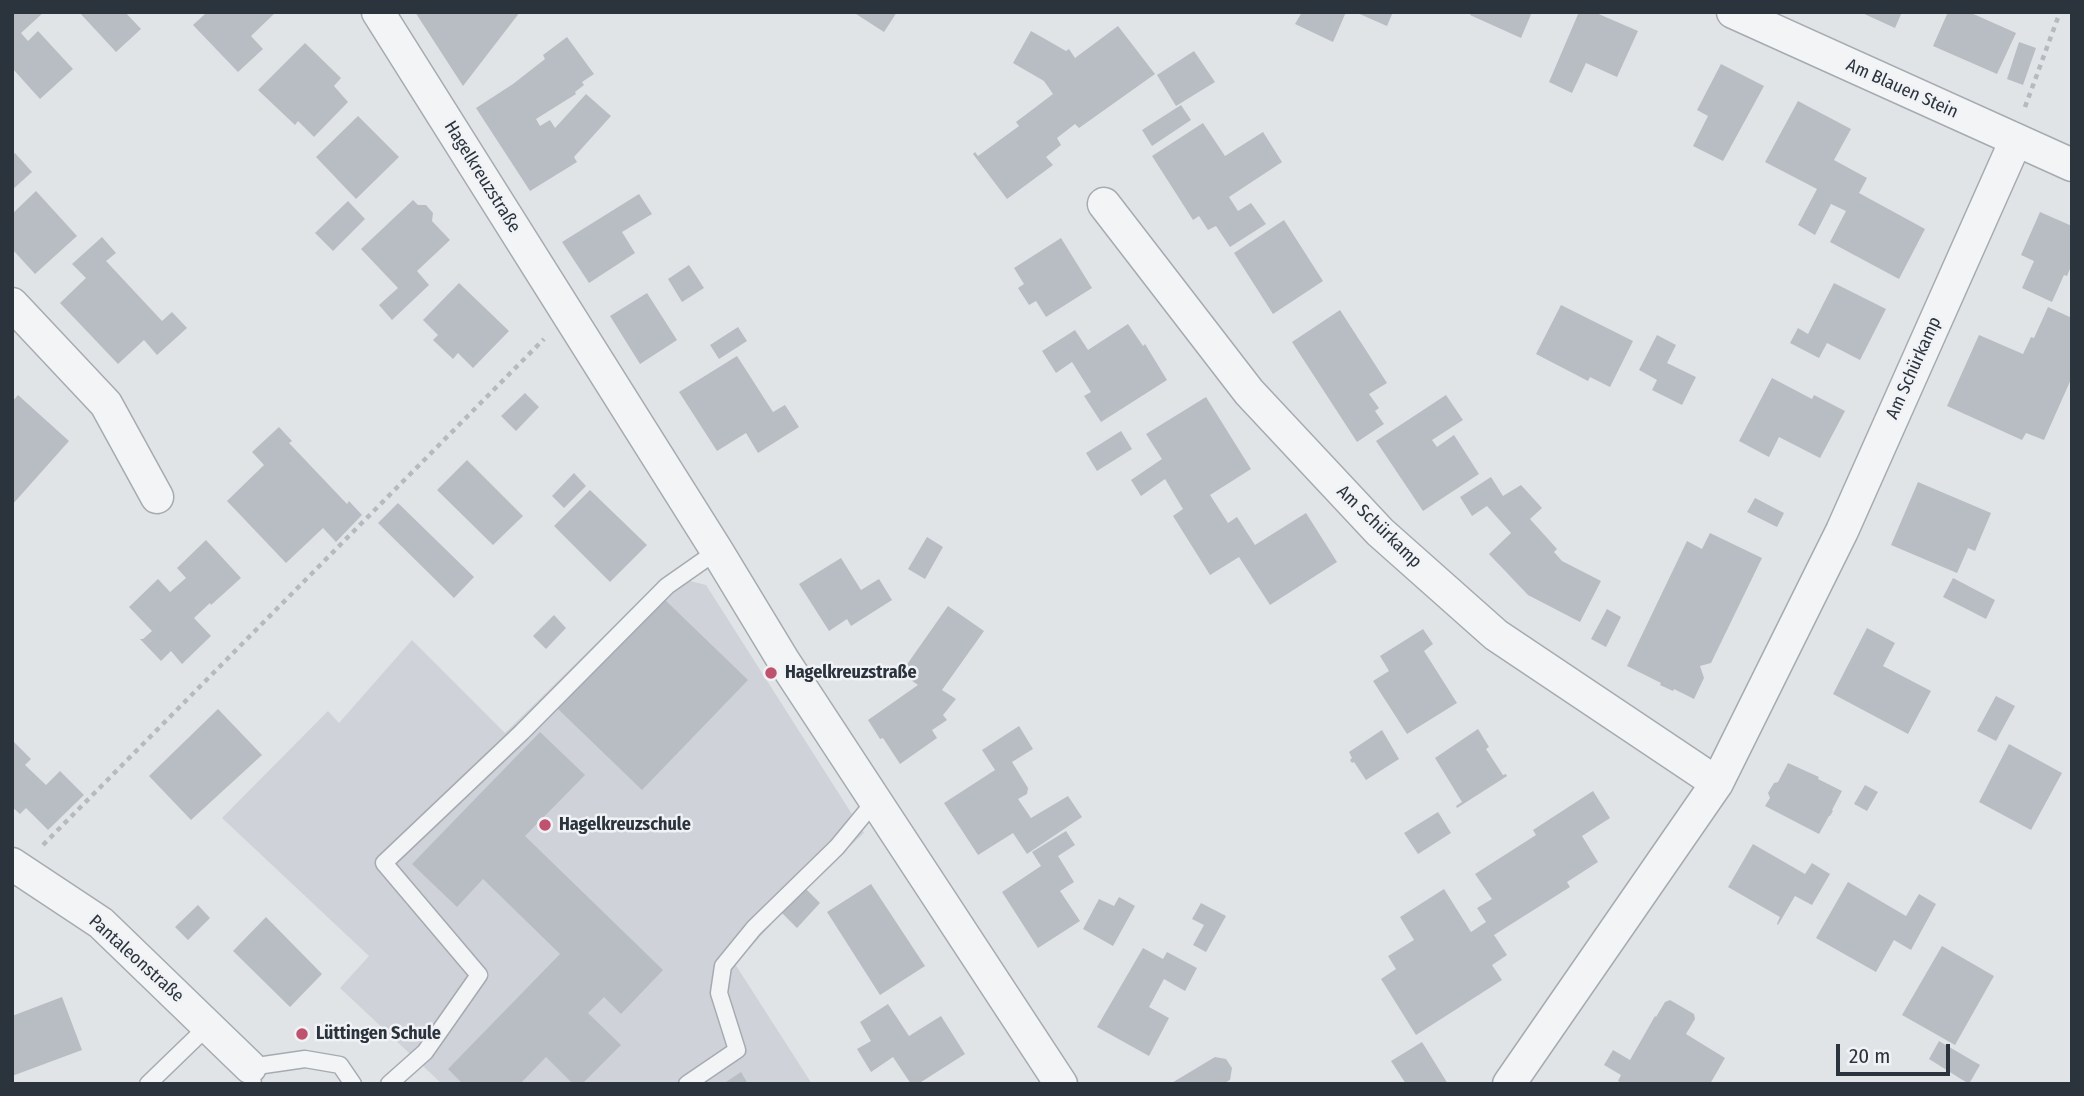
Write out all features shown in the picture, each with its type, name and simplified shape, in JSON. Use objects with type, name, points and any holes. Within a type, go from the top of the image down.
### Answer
[{"type":"street","name":"Hagelkreuzstraße","points":[[378,12],[783,660],[1061,1084]]},
{"type":"street","name":"Am Blauen Stein","points":[[1732,12],[2072,165]]},
{"type":"street","name":"Am Schürkamp","points":[[1509,1084],[1717,783],[1842,531],[2015,140]]},
{"type":"street","name":"Am Schürkamp","points":[[1104,204],[1249,392],[1380,532],[1496,635],[1717,783]]},
{"type":"street","points":[[12,304],[106,404],[157,497]]},
{"type":"street","name":"Pantaleonstraße","points":[[16,866],[101,923],[208,1026],[252,1075]]},
{"type":"lane","points":[[390,1083],[425,1052],[479,975],[384,863],[522,732],[667,586],[717,551]]},
{"type":"lane","points":[[687,1084],[737,1050],[719,993],[723,966],[754,928],[837,847],[875,801]]},
{"type":"lane","points":[[148,1084],[208,1026]]},
{"type":"lane","points":[[252,1075],[305,1059],[340,1065],[353,1084]]},
{"type":"path","points":[[2015,140],[2060,12]]},
{"type":"path","points":[[16,866],[568,314]]},
{"type":"shaded area","name":"Hagelkreuzschule","points":[[666,575],[706,585],[864,833],[805,888],[735,964],[812,1084],[442,1084],[340,988],[369,956],[222,818],[328,711],[339,723],[412,640],[505,733]]},
{"type":"building","points":[[12,12],[44,12],[21,33],[28,41],[38,31],[73,69],[40,99],[12,68]]},
{"type":"building","points":[[79,12],[125,12],[141,29],[116,52]]},
{"type":"building","points":[[203,12],[276,12],[251,36],[263,49],[238,72],[193,25],[205,14]]},
{"type":"building","points":[[415,12],[520,12],[463,86]]},
{"type":"building","points":[[853,12],[897,12],[884,32]]},
{"type":"building","points":[[1302,12],[1346,12],[1333,42],[1295,24]]},
{"type":"building","points":[[1355,12],[1393,12],[1387,26]]},
{"type":"building","points":[[1471,12],[1532,12],[1521,38],[1470,15]]},
{"type":"building","points":[[1579,12],[1594,12],[1638,31],[1617,77],[1586,63],[1572,93],[1549,82]]},
{"type":"building","points":[[1860,12],[1902,12],[1895,28]]},
{"type":"building","points":[[1948,12],[1969,12],[2016,33],[1997,74],[1933,46]]},
{"type":"building","points":[[1118,26],[1155,74],[1079,128],[1075,124],[1057,138],[1061,145],[1046,157],[1053,165],[1007,199],[973,154],[975,152],[978,156],[1019,126],[1016,122],[1053,94],[1044,81],[1013,63],[1031,31],[1066,51],[1069,49],[1075,58]]},
{"type":"building","points":[[567,37],[594,74],[582,82],[584,85],[576,94],[536,119],[540,126],[550,120],[555,128],[586,94],[611,116],[574,157],[577,162],[530,191],[476,108],[513,84],[545,59],[543,55]]},
{"type":"building","points":[[2019,42],[2036,48],[2023,85],[2007,79]]},
{"type":"building","points":[[305,43],[341,78],[334,86],[348,102],[314,137],[298,121],[295,125],[258,90]]},
{"type":"building","points":[[1194,51],[1215,82],[1176,106],[1157,75]]},
{"type":"building","points":[[1721,64],[1764,86],[1723,161],[1693,146],[1708,116],[1697,110]]},
{"type":"building","points":[[1798,101],[1851,129],[1834,160],[1867,178],[1859,193],[1925,229],[1899,279],[1830,242],[1846,211],[1831,204],[1815,235],[1798,225],[1817,189],[1765,162]]},
{"type":"building","points":[[1181,105],[1191,120],[1152,146],[1142,130]]},
{"type":"building","points":[[358,116],[399,157],[356,199],[316,157]]},
{"type":"building","points":[[1203,123],[1225,156],[1263,132],[1282,162],[1229,197],[1238,211],[1251,203],[1266,224],[1230,247],[1216,226],[1208,230],[1199,216],[1193,220],[1152,156]]},
{"type":"building","points":[[15,153],[32,172],[12,190],[12,155]]},
{"type":"building","points":[[36,191],[77,236],[35,274],[12,249],[12,214]]},
{"type":"building","points":[[639,194],[652,214],[622,232],[635,253],[589,283],[562,242]]},
{"type":"building","points":[[413,200],[418,205],[426,205],[433,213],[432,221],[450,240],[417,271],[429,285],[392,320],[379,305],[398,288],[361,249]]},
{"type":"building","points":[[348,201],[365,219],[333,251],[315,233]]},
{"type":"building","points":[[2040,212],[2072,226],[2072,264],[2052,302],[2022,288],[2034,261],[2021,255]]},
{"type":"building","points":[[1284,220],[1323,281],[1273,314],[1234,253]]},
{"type":"building","points":[[102,237],[116,253],[106,261],[162,321],[172,312],[187,328],[157,355],[144,340],[118,364],[60,303],[86,278],[72,264]]},
{"type":"building","points":[[1061,238],[1092,288],[1046,317],[1036,301],[1029,305],[1018,288],[1024,284],[1014,268]]},
{"type":"building","points":[[689,265],[704,288],[682,302],[668,279]]},
{"type":"building","points":[[459,283],[509,331],[473,368],[458,353],[453,359],[433,340],[438,335],[423,320]]},
{"type":"building","points":[[1834,283],[1886,309],[1860,360],[1827,343],[1819,358],[1790,343],[1798,328],[1808,334]]},
{"type":"building","points":[[647,293],[677,340],[640,364],[610,316]]},
{"type":"building","points":[[1561,305],[1633,341],[1610,387],[1590,377],[1588,381],[1536,354]]},
{"type":"building","points":[[2048,307],[2072,318],[2072,377],[2044,440],[2026,433],[2022,440],[1947,406],[1979,335],[2023,354],[2031,337],[2034,338]]},
{"type":"building","points":[[1340,310],[1387,383],[1369,394],[1379,408],[1375,411],[1384,424],[1357,442],[1292,342]]},
{"type":"building","points":[[1128,324],[1143,346],[1145,344],[1167,380],[1101,422],[1084,396],[1091,392],[1072,362],[1056,373],[1042,351],[1075,330],[1088,350]]},
{"type":"building","points":[[738,327],[747,341],[719,359],[710,345]]},
{"type":"building","points":[[1657,335],[1676,345],[1667,363],[1696,377],[1682,405],[1652,390],[1657,380],[1639,370]]},
{"type":"building","points":[[737,356],[773,412],[785,405],[799,427],[758,453],[746,433],[717,451],[679,392]]},
{"type":"building","points":[[1772,378],[1812,399],[1814,395],[1845,411],[1820,458],[1779,437],[1769,457],[1739,441]]},
{"type":"building","points":[[525,393],[539,407],[516,431],[501,416]]},
{"type":"building","points":[[18,395],[69,441],[12,505],[12,402]]},
{"type":"building","points":[[1446,395],[1463,420],[1432,440],[1437,447],[1454,435],[1479,474],[1423,511],[1376,441]]},
{"type":"building","points":[[1206,397],[1251,469],[1210,495],[1228,523],[1237,517],[1255,545],[1306,513],[1337,562],[1270,605],[1239,557],[1210,575],[1173,516],[1183,509],[1165,479],[1141,496],[1131,480],[1162,459],[1146,434]]},
{"type":"building","points":[[279,427],[292,441],[289,443],[347,504],[349,501],[362,515],[336,542],[323,528],[286,563],[227,501],[264,465],[252,452]]},
{"type":"building","points":[[1121,431],[1132,449],[1097,471],[1086,453]]},
{"type":"building","points":[[467,460],[523,516],[493,545],[437,490]]},
{"type":"building","points":[[574,473],[586,486],[564,508],[552,496]]},
{"type":"building","points":[[1491,477],[1503,496],[1521,485],[1542,508],[1530,519],[1557,549],[1554,552],[1562,561],[1601,581],[1580,622],[1528,595],[1489,554],[1511,533],[1487,506],[1472,516],[1460,497]]},
{"type":"building","points":[[1918,482],[1991,513],[1975,551],[1968,548],[1957,573],[1891,545]]},
{"type":"building","points":[[590,490],[647,545],[610,582],[554,526]]},
{"type":"building","points":[[1755,498],[1784,513],[1777,527],[1747,512]]},
{"type":"building","points":[[398,503],[474,577],[454,598],[378,523]]},
{"type":"building","points":[[1710,533],[1762,558],[1711,663],[1700,666],[1704,678],[1694,699],[1660,685],[1661,683],[1627,666],[1687,541],[1702,549]]},
{"type":"building","points":[[927,537],[943,547],[925,579],[908,569]]},
{"type":"building","points":[[206,540],[241,578],[194,618],[211,636],[182,664],[171,651],[161,661],[140,639],[152,631],[129,607],[158,579],[170,592],[186,578],[177,568]]},
{"type":"building","points":[[841,558],[861,590],[879,579],[892,600],[851,626],[847,619],[829,631],[799,584]]},
{"type":"building","points":[[1953,578],[1995,600],[1986,619],[1943,597]]},
{"type":"building","points":[[663,598],[748,680],[642,790],[557,708]]},
{"type":"building","points":[[948,606],[984,631],[942,690],[956,699],[943,715],[947,720],[932,730],[937,738],[900,764],[868,720],[918,685],[901,673]]},
{"type":"building","points":[[1607,609],[1621,617],[1606,647],[1591,639]]},
{"type":"building","points":[[554,615],[566,628],[546,649],[533,636]]},
{"type":"building","points":[[1867,628],[1895,643],[1883,666],[1931,691],[1908,734],[1833,694]]},
{"type":"building","points":[[1423,629],[1433,644],[1424,651],[1457,703],[1407,734],[1373,681],[1389,671],[1380,656]]},
{"type":"building","points":[[1996,696],[2015,706],[1996,741],[1977,731]]},
{"type":"building","points":[[218,709],[262,755],[191,820],[149,776]]},
{"type":"building","points":[[1019,726],[1033,749],[1012,762],[1028,788],[1027,794],[1018,799],[1031,818],[1068,796],[1082,817],[1027,854],[1013,833],[978,855],[944,803],[995,770],[982,750]]},
{"type":"building","points":[[1478,729],[1489,747],[1486,749],[1503,775],[1507,776],[1457,808],[1462,802],[1435,758]]},
{"type":"building","points":[[1382,730],[1399,759],[1366,780],[1350,760],[1352,758],[1349,752]]},
{"type":"building","points":[[540,732],[585,775],[525,836],[663,970],[621,1014],[604,997],[588,1013],[621,1045],[582,1084],[573,1084],[546,1057],[520,1084],[463,1084],[448,1069],[560,954],[483,879],[457,907],[412,864]]},
{"type":"building","points":[[12,740],[31,759],[25,765],[46,785],[60,771],[84,795],[48,830],[26,808],[20,814],[12,807]]},
{"type":"building","points":[[2009,744],[2062,773],[2031,830],[1979,802]]},
{"type":"building","points":[[1788,763],[1842,791],[1819,834],[1765,806],[1770,798],[1768,793],[1774,783],[1778,782]]},
{"type":"building","points":[[1865,785],[1878,792],[1867,811],[1854,804]]},
{"type":"building","points":[[1593,791],[1610,818],[1582,836],[1598,862],[1567,882],[1570,887],[1494,935],[1507,955],[1492,965],[1502,980],[1416,1035],[1381,979],[1396,969],[1388,956],[1414,940],[1400,917],[1444,889],[1471,932],[1486,922],[1477,908],[1492,899],[1475,874],[1536,835],[1533,830]]},
{"type":"building","points":[[1438,812],[1451,833],[1418,854],[1404,833]]},
{"type":"building","points":[[1066,831],[1075,845],[1058,856],[1074,882],[1060,891],[1080,921],[1038,948],[1002,892],[1041,866],[1032,852]]},
{"type":"building","points":[[1753,844],[1805,874],[1812,863],[1830,874],[1812,905],[1795,896],[1778,925],[1780,917],[1728,887]]},
{"type":"building","points":[[1848,882],[1906,916],[1919,894],[1936,904],[1911,950],[1894,940],[1876,972],[1816,938]]},
{"type":"building","points":[[871,884],[925,966],[880,995],[827,912]]},
{"type":"building","points":[[805,888],[820,903],[797,928],[782,913]]},
{"type":"building","points":[[1119,897],[1135,906],[1113,946],[1083,929],[1099,899],[1114,906]]},
{"type":"building","points":[[1201,903],[1226,916],[1206,952],[1193,945],[1204,925],[1192,919]]},
{"type":"building","points":[[198,905],[210,918],[188,940],[175,927]]},
{"type":"building","points":[[266,917],[322,974],[290,1007],[233,951]]},
{"type":"building","points":[[1942,946],[1994,976],[1955,1045],[1902,1015]]},
{"type":"building","points":[[1143,948],[1163,959],[1167,952],[1197,968],[1185,991],[1164,979],[1149,1007],[1169,1018],[1149,1056],[1097,1027]]},
{"type":"building","points":[[62,997],[82,1050],[12,1076],[12,1016]]},
{"type":"building","points":[[1670,1000],[1694,1014],[1695,1019],[1686,1034],[1725,1058],[1710,1084],[1623,1084],[1618,1081],[1621,1075],[1604,1065],[1613,1050],[1630,1060],[1655,1016],[1665,1002]]},
{"type":"building","points":[[888,1004],[909,1036],[941,1016],[965,1054],[918,1084],[911,1084],[893,1057],[871,1072],[857,1049],[871,1041],[860,1022]]},
{"type":"building","points":[[1939,1041],[1980,1065],[1969,1084],[1929,1059]]},
{"type":"building","points":[[1422,1042],[1448,1084],[1406,1084],[1391,1061]]},
{"type":"building","points":[[1215,1057],[1226,1059],[1232,1068],[1230,1080],[1223,1084],[1170,1084]]},
{"type":"building","points":[[741,1072],[748,1084],[723,1084]]},
{"type":"place","name":"Hagelkreuzstraße","points":[[771,673]]},
{"type":"place","name":"Hagelkreuzschule","points":[[545,825]]},
{"type":"place","name":"Lüttingen Schule","points":[[302,1034]]}]
